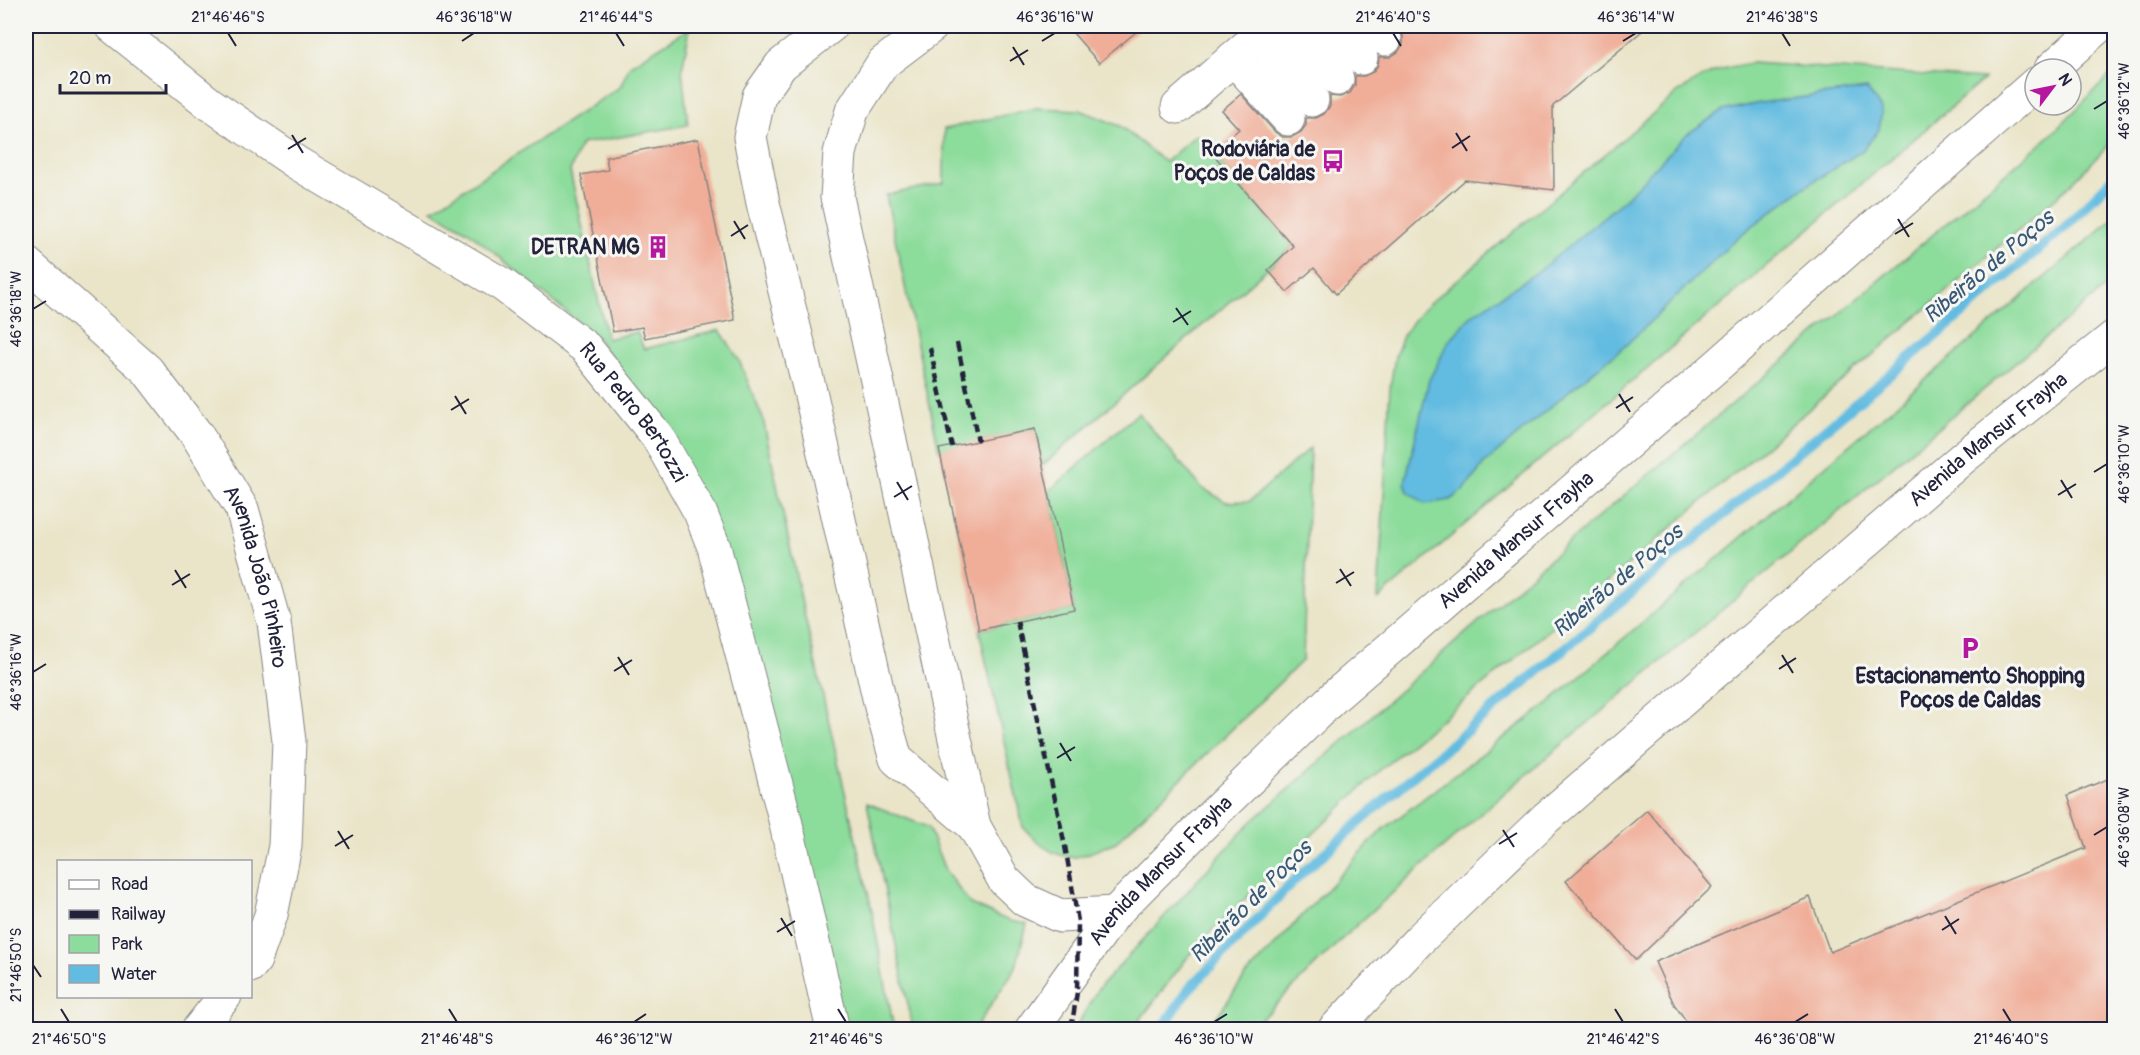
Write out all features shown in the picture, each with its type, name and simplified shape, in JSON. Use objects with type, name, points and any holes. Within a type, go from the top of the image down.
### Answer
[{"type":"main road","name":"Rua Pedro Bertozzi","points":[[112,26],[210,104],[297,163],[503,285],[557,324],[586,348],[657,436],[700,512],[714,547],[783,811],[833,1029]]},
{"type":"main road","points":[[831,26],[797,52],[776,73],[759,96],[750,137],[881,707],[896,759],[974,826]]},
{"type":"main road","points":[[932,26],[883,63],[852,111],[840,153],[837,197],[974,826],[1004,880],[1025,900],[1060,916],[1115,913]]},
{"type":"main road","points":[[1291,26],[1364,50]]},
{"type":"main road","points":[[1333,26],[1364,50]]},
{"type":"main road","points":[[2064,57],[2099,26]]},
{"type":"main road","points":[[1178,107],[1233,58],[1264,31],[1300,110],[1233,58]]},
{"type":"main road","name":"Avenida Mansur Frayha","points":[[1031,1029],[1115,913],[1336,695],[1718,365],[2023,95]]},
{"type":"main road","name":"Avenida João Pinheiro","points":[[26,263],[147,370],[197,435],[242,509],[274,622],[289,741],[285,846],[271,915],[252,964]]},
{"type":"main road","name":"Avenida Mansur Frayha","points":[[1334,1029],[1419,940],[1546,818],[1965,456],[2115,338]]},
{"type":"main road","points":[[198,1029],[223,998]]},
{"type":"green space","points":[[690,28],[682,69],[688,125],[581,144],[570,171],[607,339],[637,332],[644,349],[720,330],[738,358],[763,419],[802,604],[870,902],[894,1029],[835,1029],[711,523],[599,339],[469,232],[432,210],[620,87],[630,65]]},
{"type":"green space","points":[[1752,63],[1984,79],[1378,599],[1390,388],[1395,357],[1404,333],[1423,309],[1676,94],[1712,73]]},
{"type":"green space","points":[[2114,71],[2114,140],[2067,188],[1623,569],[1380,770],[1197,945],[1133,1029],[1075,1029],[1098,989],[1250,823],[1576,536],[2052,134],[2069,117],[2083,117],[2083,102]]},
{"type":"green space","points":[[1036,108],[1080,110],[1120,126],[1165,162],[1196,135],[1293,246],[1043,465],[1035,429],[939,450],[886,195],[944,183],[944,129]]},
{"type":"green space","points":[[2114,218],[2114,280],[1488,807],[1347,934],[1251,1029],[1208,1029],[1244,978],[1381,831],[1546,705]]},
{"type":"green space","points":[[1138,413],[1202,488],[1226,502],[1250,501],[1310,448],[1303,660],[1116,842],[1084,855],[1067,857],[1046,848],[1023,827],[979,630],[1074,609],[1049,491]]},
{"type":"green space","points":[[867,803],[928,827],[945,870],[970,904],[1009,921],[1027,924],[1016,967],[975,1029],[913,1029]]},
{"type":"water","points":[[1867,89],[1882,110],[1879,130],[1862,151],[1803,188],[1738,237],[1625,346],[1484,464],[1465,489],[1450,500],[1425,504],[1408,492],[1405,482],[1429,380],[1449,341],[1472,315],[1539,271],[1626,198],[1687,134],[1722,111],[1760,103]]},
{"type":"building","points":[[1067,26],[1143,26],[1099,63]]},
{"type":"building","name":"Rodoviária de Poços de Caldas","points":[[1398,26],[1648,26],[1553,106],[1554,190],[1465,180],[1336,294],[1314,268],[1287,292],[1268,270],[1293,246],[1212,153],[1239,129],[1222,110],[1241,94],[1275,132],[1283,137],[1292,137],[1301,132],[1306,125],[1306,118],[1316,118],[1324,114],[1330,106],[1330,96],[1340,97],[1350,93],[1355,85],[1355,76],[1364,76],[1373,72],[1378,65],[1379,57],[1390,57],[1398,52],[1403,44],[1403,35]]},
{"type":"building","name":"DETRAN MG","points":[[698,139],[735,320],[645,338],[642,327],[613,332],[581,175],[608,170],[606,157]]},
{"type":"building","points":[[1035,429],[1074,609],[979,630],[939,449]]},
{"type":"building","points":[[2115,776],[2115,1029],[1692,1029],[1674,1004],[1655,962],[1810,897],[1830,952],[2086,848],[2068,795]]},
{"type":"building","points":[[1647,810],[1712,887],[1636,960],[1566,881]]},
{"type":"waterway","name":"Ribeirão de Poços","points":[[1161,1030],[1188,990],[1301,874],[1392,794],[2064,228],[2114,177]]},
{"type":"railway","points":[[957,343],[978,441]]},
{"type":"railway","points":[[930,348],[952,447]]},
{"type":"railway","points":[[1017,621],[1065,846],[1078,921],[1077,992],[1071,1030]]},
{"type":"place","name":"Rodoviária de Poços de Caldas","points":[[1333,161]]},
{"type":"place","name":"DETRAN MG","points":[[658,247]]},
{"type":"place","name":"Estacionamento Shopping Poços de Caldas","points":[[1970,648]]}]
